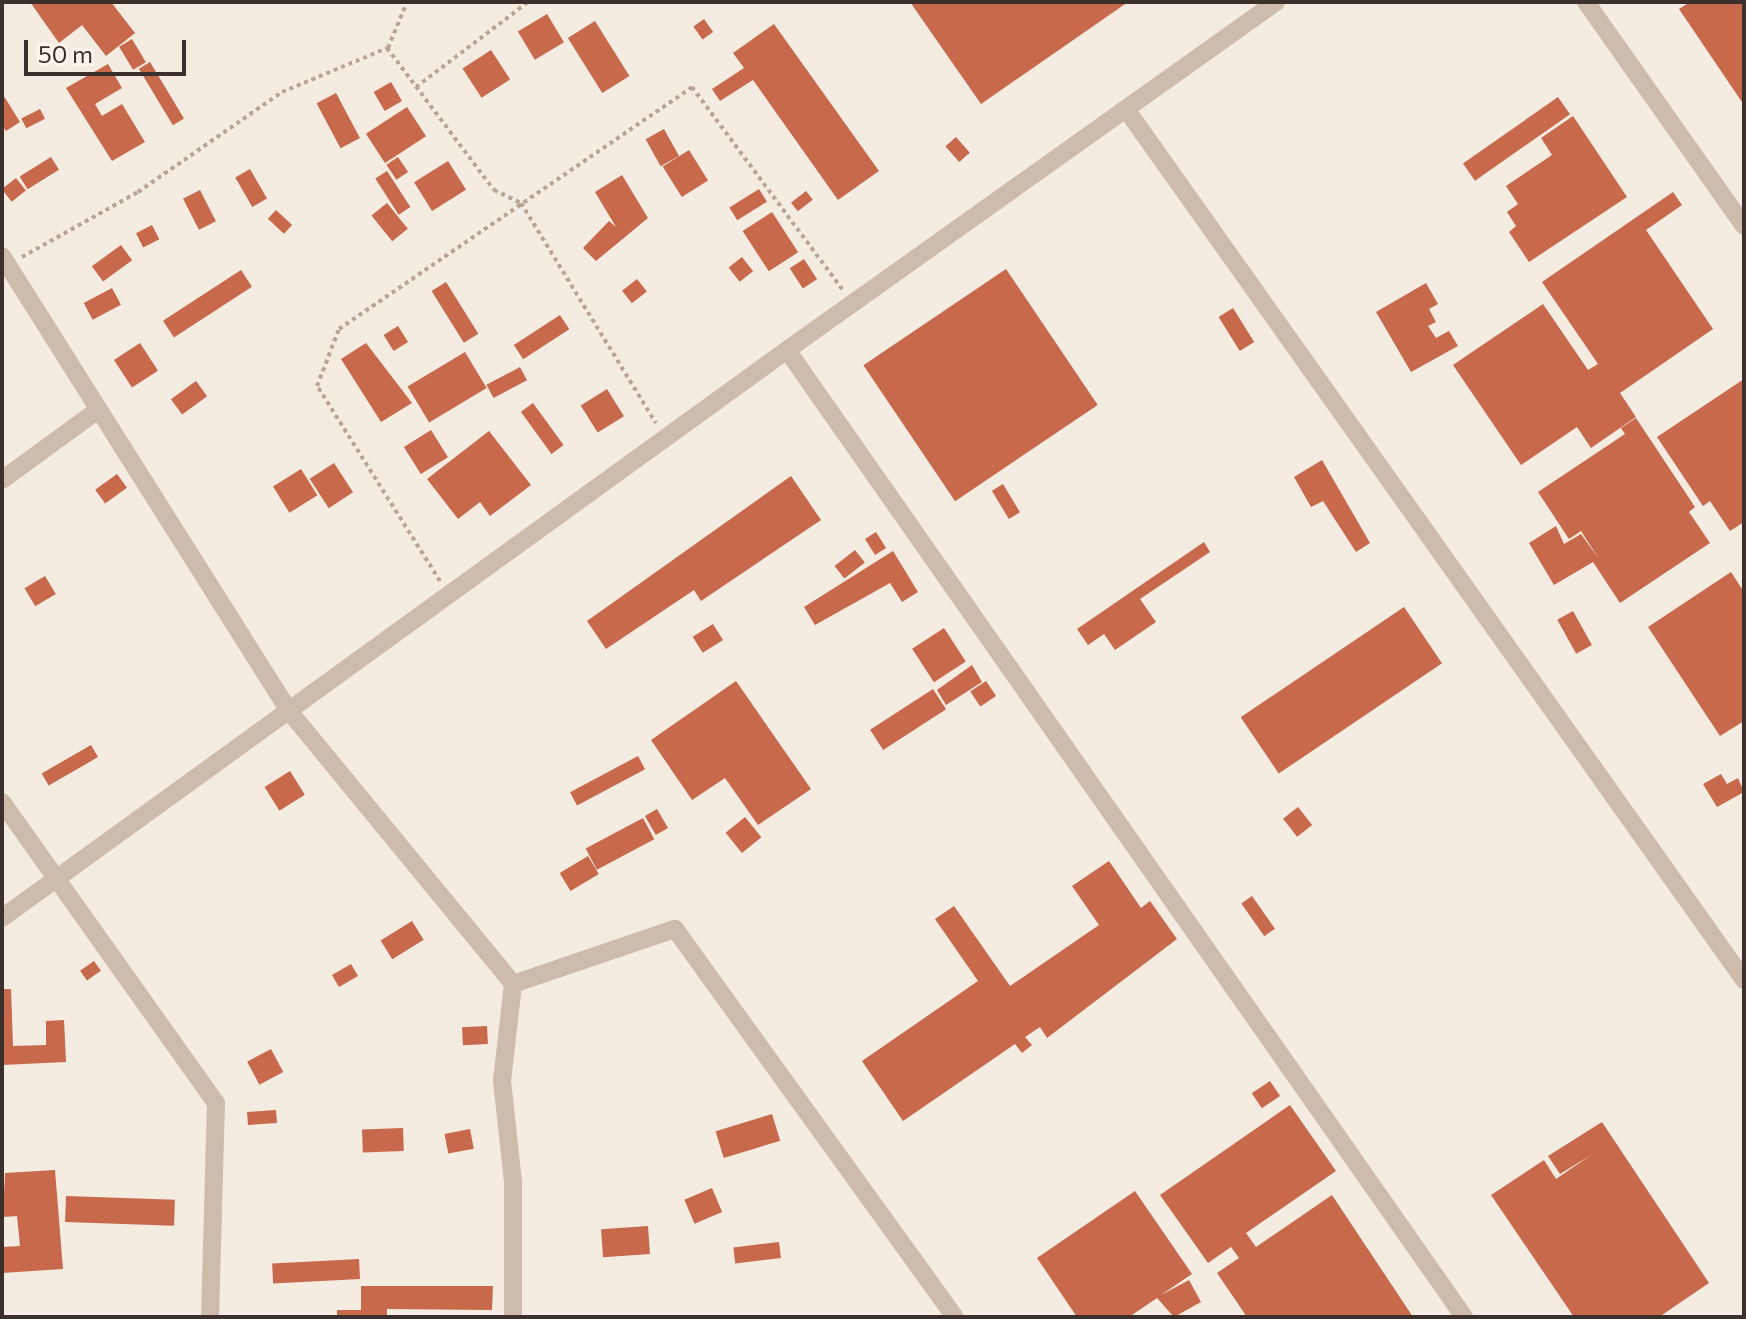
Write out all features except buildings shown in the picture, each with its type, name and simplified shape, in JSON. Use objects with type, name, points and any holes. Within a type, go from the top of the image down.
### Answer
[{"type":"street","points":[[2,918],[787,350],[1276,2]]},
{"type":"street","points":[[1586,2],[1744,226]]},
{"type":"street","points":[[1126,109],[1744,980]]},
{"type":"street","points":[[5,260],[94,413],[289,711],[513,984],[502,1081],[513,1182],[513,1317]]},
{"type":"street","points":[[787,350],[1464,1317]]},
{"type":"street","points":[[2,480],[94,413]]},
{"type":"street","points":[[2,802],[61,878],[216,1103],[210,1317]]},
{"type":"street","points":[[513,984],[675,929],[955,1317]]},
{"type":"path","points":[[5,260],[138,192],[282,92],[387,48],[407,2]]},
{"type":"path","points":[[416,87],[528,2]]},
{"type":"path","points":[[387,48],[494,190],[521,203],[665,438]]},
{"type":"path","points":[[449,595],[317,386],[339,329],[692,87],[810,253],[855,302]]}]
